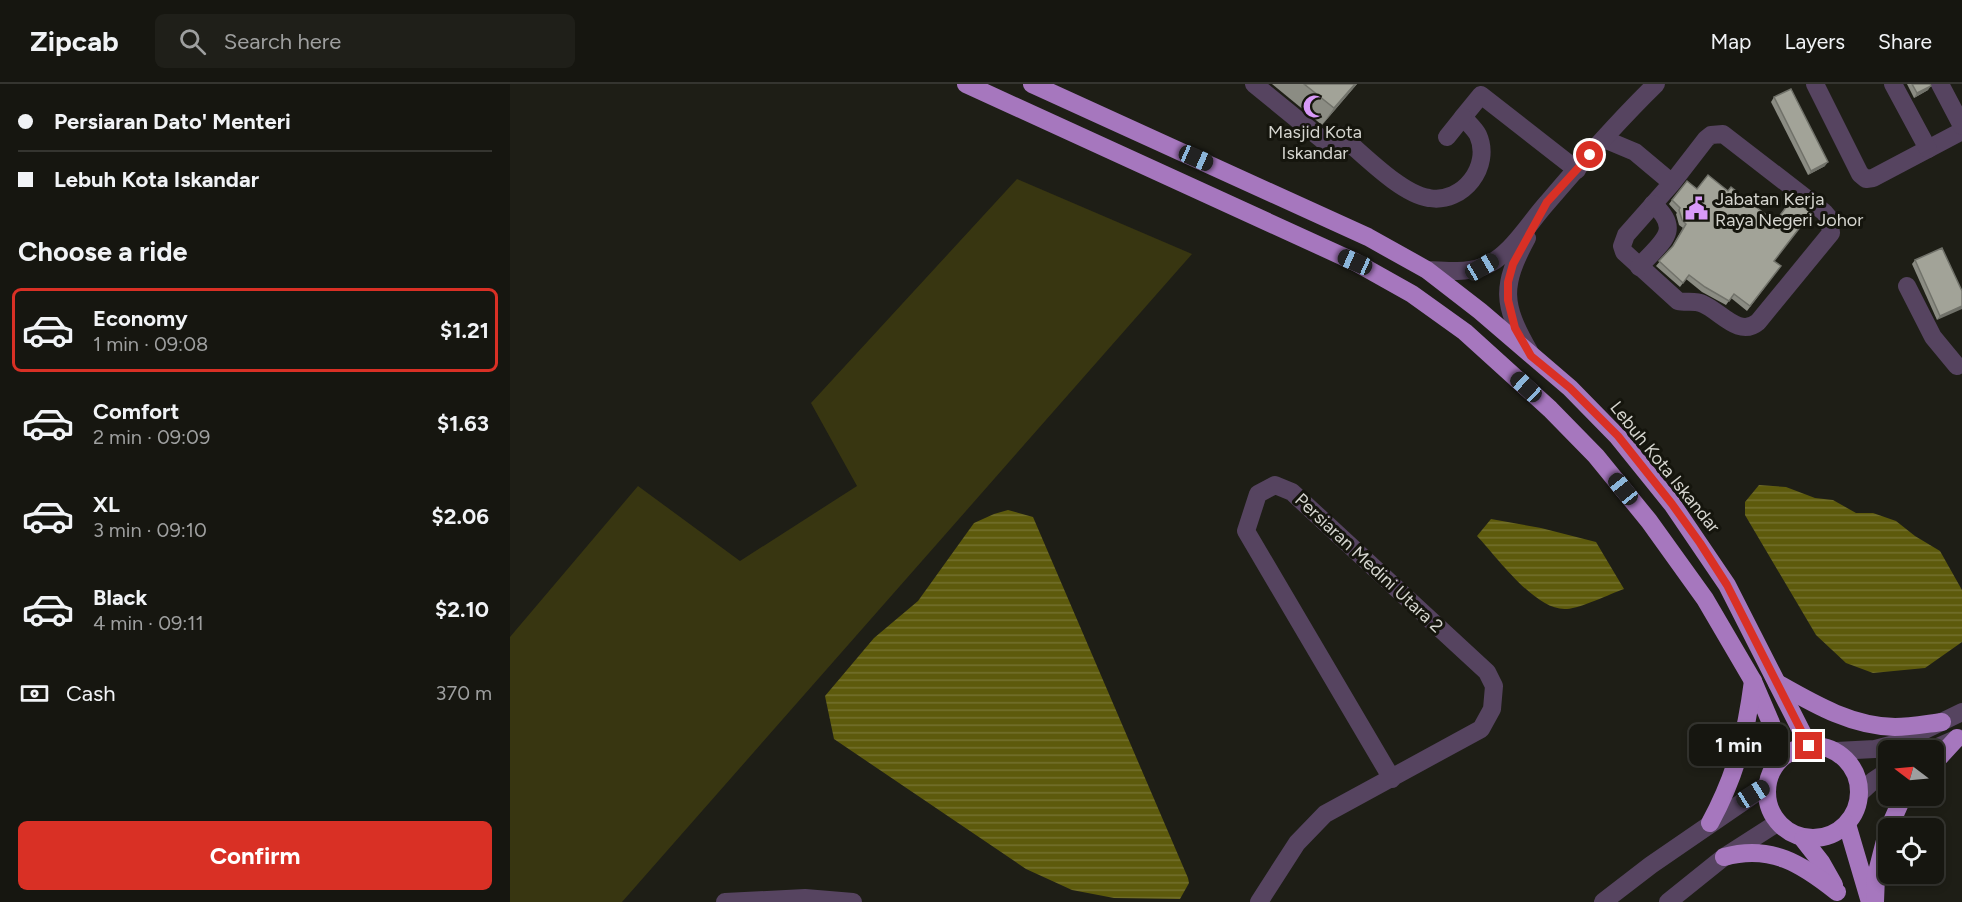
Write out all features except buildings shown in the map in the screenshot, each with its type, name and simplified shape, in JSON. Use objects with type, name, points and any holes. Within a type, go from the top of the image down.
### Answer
[{"type":"highway","points":[[966,84],[1355,262],[1412,294],[1465,332],[1550,409],[1596,456],[1649,521],[1705,599],[1753,681],[1771,723],[1782,757]]},
{"type":"highway","name":"Lebuh Kota Iskandar","points":[[1032,84],[1368,237],[1427,270],[1480,311],[1570,388],[1618,436],[1672,504],[1727,585],[1809,746]]},
{"type":"highway","points":[[1710,823],[1724,798],[1738,763],[1753,681]]},
{"type":"highway","points":[[1777,683],[1827,711],[1851,719],[1894,727],[1942,722]]},
{"type":"highway","points":[[1944,753],[1960,737]]},
{"type":"highway","points":[[1809,746],[1836,751],[1848,761],[1857,777],[1859,794],[1856,810],[1847,824],[1827,837],[1803,839],[1789,833],[1777,823],[1768,806],[1766,786],[1772,770],[1782,757],[1794,749],[1809,746]]},
{"type":"highway","points":[[1847,824],[1870,902]]},
{"type":"highway","points":[[1803,839],[1821,862],[1839,897]]},
{"type":"highway","points":[[1724,857],[1741,852],[1784,858],[1809,869],[1839,897]]},
{"type":"highway","points":[[1875,902],[1878,869]]},
{"type":"street","points":[[1254,84],[1330,147],[1340,135],[1406,190],[1429,198],[1442,199],[1455,194],[1467,187],[1476,174],[1481,159],[1481,147],[1477,134],[1463,117]]},
{"type":"street","points":[[1427,270],[1456,272],[1482,267],[1502,256],[1547,202],[1656,84]]},
{"type":"street","points":[[1815,84],[1862,177],[1873,178],[1962,131]]},
{"type":"street","points":[[1893,84],[1928,149]]},
{"type":"street","points":[[1940,84],[1962,126]]},
{"type":"street","points":[[1447,137],[1481,95],[1577,170]]},
{"type":"street","points":[[1723,134],[1824,212],[1829,218],[1831,233],[1758,322],[1748,327],[1736,325],[1705,304],[1678,302],[1624,252],[1623,240],[1653,204],[1706,140],[1711,135],[1723,134]]},
{"type":"street","points":[[1604,139],[1635,152],[1672,183]]},
{"type":"street","points":[[1531,356],[1515,328],[1508,300],[1508,282],[1513,264],[1547,202]]},
{"type":"street","points":[[1639,267],[1665,238],[1668,230],[1665,214],[1653,204]]},
{"type":"street","points":[[1907,286],[1933,337],[1960,370]]},
{"type":"street","name":"Persiaran Medini Utara 2","points":[[1258,902],[1297,843],[1325,814],[1392,779],[1482,729],[1492,709],[1494,686],[1487,672],[1301,500],[1292,492],[1275,485],[1258,494],[1246,531],[1392,779]]},
{"type":"street","points":[[1836,751],[1875,749],[1898,743],[1962,712]]},
{"type":"street","points":[[1944,744],[1960,737]]},
{"type":"street","points":[[1859,794],[1878,778]]},
{"type":"street","points":[[1603,902],[1710,823],[1766,786]]},
{"type":"street","points":[[1668,902],[1724,857],[1777,823]]},
{"type":"street","points":[[725,902],[807,900],[853,902]]},
{"type":"shaded area","points":[[1017,179],[1192,254],[622,902],[510,902],[510,637],[638,486],[740,561],[857,486],[811,403]]},
{"type":"shaded area","points":[[1759,485],[1786,487],[1815,498],[1833,500],[1856,513],[1873,513],[1896,521],[1940,551],[1962,590],[1962,642],[1925,668],[1873,673],[1846,663],[1816,635],[1745,515],[1745,502]]},
{"type":"shaded area","points":[[1008,510],[1033,517],[1188,878],[1189,883],[1180,899],[1114,898],[1072,890],[1026,869],[834,739],[825,696],[874,638],[918,601],[974,523]]},
{"type":"shaded area","points":[[1491,519],[1541,528],[1596,542],[1624,589],[1587,604],[1567,609],[1555,608],[1543,602],[1518,582],[1477,536]]},
{"type":"place","name":"Masjid Kota Iskandar","points":[[1315,106]]},
{"type":"place","name":"Jabatan Kerja Raya Negeri Johor","points":[[1697,209]]},
{"type":"route","points":[[1590,155],[1547,202],[1513,264],[1508,282],[1508,300],[1515,328],[1531,356],[1570,388],[1618,436],[1700,543],[1727,585],[1809,746]]}]
